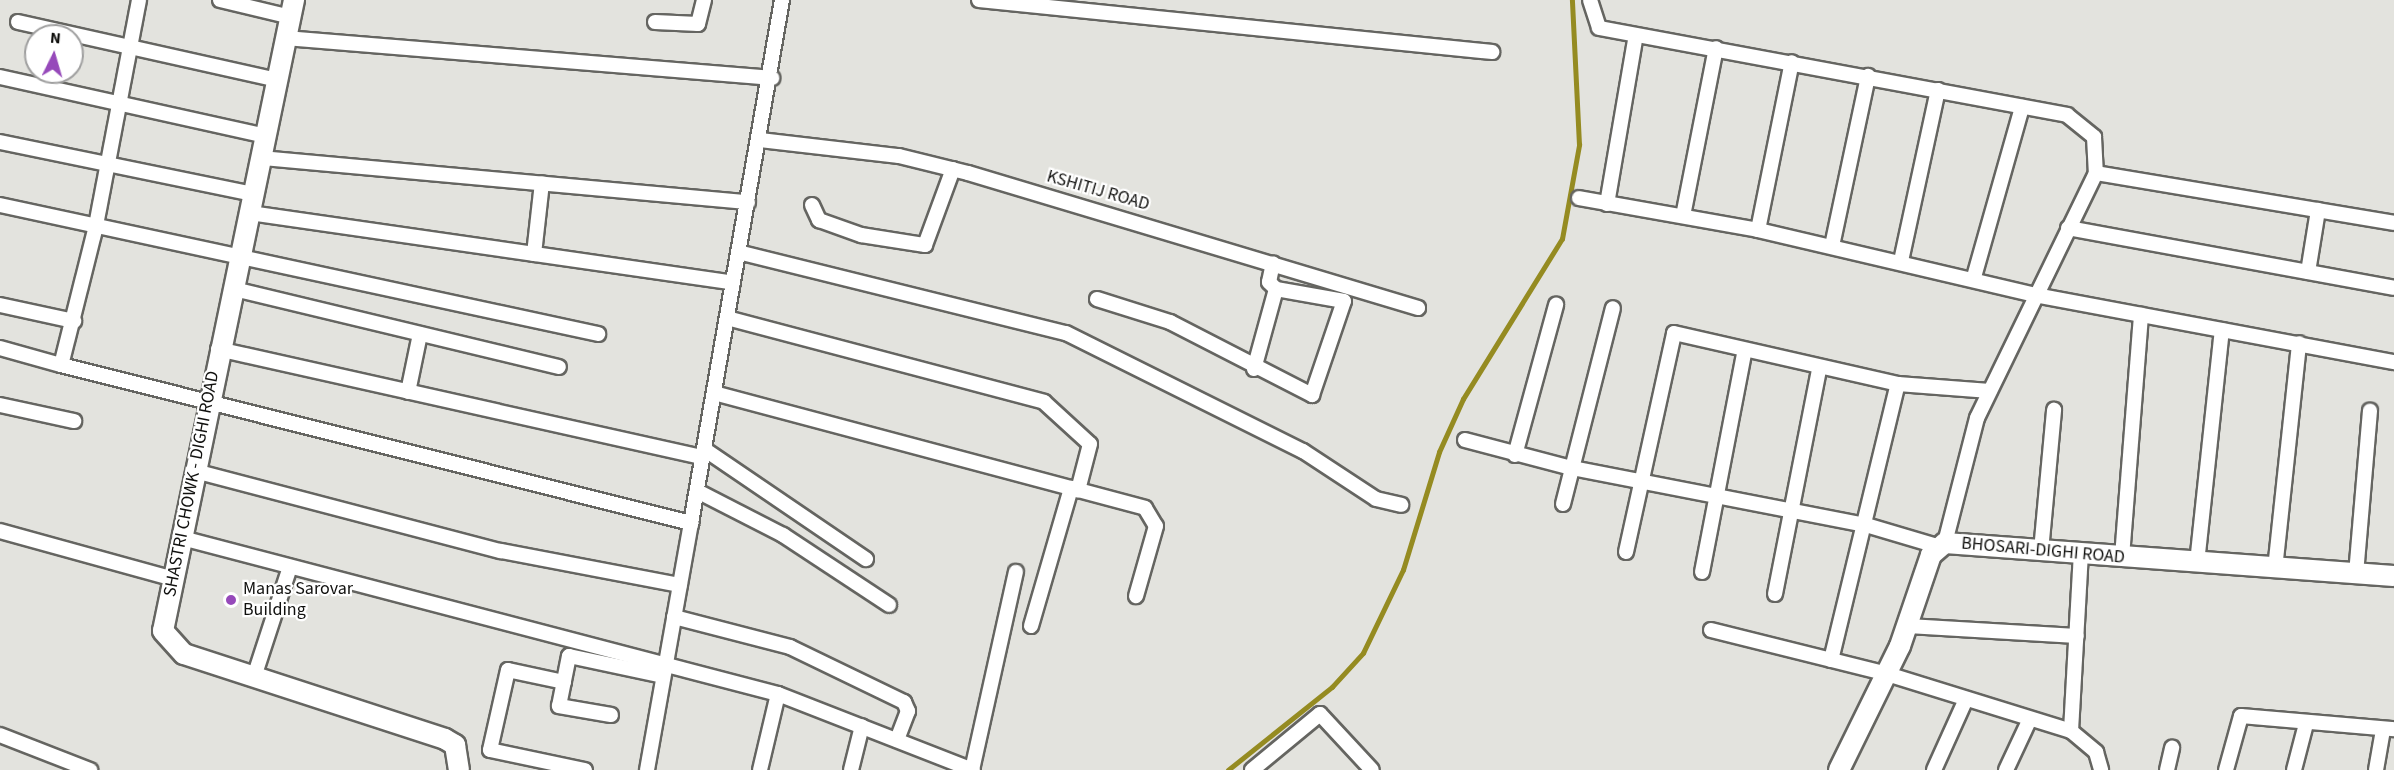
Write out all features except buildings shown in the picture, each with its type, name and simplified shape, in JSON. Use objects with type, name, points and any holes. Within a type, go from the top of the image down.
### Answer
[{"type":"street","points":[[61,364],[74,321],[96,226],[138,0]]},
{"type":"street","points":[[220,0],[292,8]]},
{"type":"street","points":[[655,22],[698,24],[704,0]]},
{"type":"street","points":[[647,770],[738,252],[772,78],[782,0]]},
{"type":"street","points":[[979,0],[1492,52]]},
{"type":"street","points":[[1465,440],[1515,455],[1572,468],[1644,483],[1715,492],[1866,525],[1941,545],[1977,418],[2096,173],[2099,150],[2083,124],[2022,107],[1938,90],[1595,26],[1590,0]]},
{"type":"street","name":"SHASTRI CHOWK - DIGHI ROAD","points":[[292,8],[241,259],[206,405],[163,631],[169,644],[184,654],[445,739],[455,745],[463,769]]},
{"type":"street","points":[[18,22],[130,45],[278,80]]},
{"type":"street","points":[[1607,204],[1636,35]]},
{"type":"street","points":[[286,39],[772,78]]},
{"type":"street","points":[[1683,216],[1716,48]]},
{"type":"street","points":[[1758,230],[1792,62]]},
{"type":"street","points":[[1832,246],[1868,76]]},
{"type":"street","points":[[0,77],[118,106],[267,136]]},
{"type":"street","points":[[1901,261],[1938,90]]},
{"type":"street","points":[[1974,278],[2022,107]]},
{"type":"street","name":"KSHITIJ ROAD","points":[[760,140],[899,156],[953,169],[1418,308]]},
{"type":"street","points":[[0,142],[107,162],[252,204],[534,254],[733,283]]},
{"type":"street","points":[[262,158],[748,202]]},
{"type":"street","points":[[812,205],[819,220],[861,235],[925,245],[953,169]]},
{"type":"street","points":[[2096,173],[2394,223]]},
{"type":"street","points":[[534,254],[542,183]]},
{"type":"street","points":[[1579,198],[1758,230],[1974,278],[2035,295],[2394,362]]},
{"type":"street","points":[[0,205],[241,259],[598,334]]},
{"type":"street","points":[[2308,272],[2318,210]]},
{"type":"street","points":[[2068,228],[2394,288]]},
{"type":"street","points":[[738,252],[1066,333],[1303,452],[1376,499],[1401,505]]},
{"type":"street","points":[[1097,299],[1170,322],[1254,369],[1312,395],[1344,308],[1340,298],[1276,289],[1269,282],[1273,263]]},
{"type":"street","points":[[234,289],[559,367]]},
{"type":"street","points":[[1254,369],[1276,289]]},
{"type":"street","points":[[0,305],[74,321]]},
{"type":"street","points":[[1515,455],[1557,305]]},
{"type":"street","points":[[1563,504],[1613,308]]},
{"type":"street","points":[[2122,557],[2140,315]]},
{"type":"street","points":[[727,318],[1044,402],[1090,444],[1031,626]]},
{"type":"street","points":[[2197,563],[2222,330]]},
{"type":"street","points":[[1626,552],[1644,483],[1674,333],[1744,353],[1898,384],[1990,391]]},
{"type":"street","points":[[408,392],[420,334]]},
{"type":"street","points":[[2275,569],[2300,343]]},
{"type":"street","points":[[0,348],[206,405],[691,523]]},
{"type":"street","points":[[218,349],[408,392],[703,453],[866,559]]},
{"type":"street","points":[[1702,572],[1715,492],[1744,353]]},
{"type":"street","points":[[1775,594],[1789,508],[1819,369]]},
{"type":"street","points":[[1831,660],[1866,525],[1898,384]]},
{"type":"street","points":[[714,393],[1145,508],[1154,518],[1136,596]]},
{"type":"street","points":[[0,405],[74,421]]},
{"type":"street","points":[[2041,551],[2054,410]]},
{"type":"street","points":[[2356,573],[2370,411]]},
{"type":"street","points":[[195,471],[501,550],[680,585]]},
{"type":"street","points":[[697,491],[783,535],[889,604]]},
{"type":"street","points":[[0,531],[174,579]]},
{"type":"street","points":[[182,538],[664,671]]},
{"type":"street","name":"BHOSARI-DIGHI ROAD","points":[[1839,770],[1908,626],[1941,545],[2394,576]]},
{"type":"street","points":[[2071,731],[2081,554]]},
{"type":"street","points":[[254,677],[290,567]]},
{"type":"street","points":[[611,715],[559,706],[569,656],[664,671],[778,694],[973,770],[1016,572]]},
{"type":"street","points":[[674,617],[790,647],[904,702],[908,711],[897,740]]},
{"type":"street","points":[[1908,626],[2077,636]]},
{"type":"street","points":[[1711,630],[1884,673],[2030,722],[2071,731],[2096,752],[2101,770]]},
{"type":"street","points":[[564,682],[508,670],[490,750],[585,770]]},
{"type":"street","points":[[760,770],[778,694]]},
{"type":"street","points":[[1934,770],[1966,699]]},
{"type":"street","points":[[1252,770],[1320,714],[1372,770]]},
{"type":"street","points":[[2226,770],[2241,716],[2306,724],[2388,730],[2376,770]]},
{"type":"street","points":[[2006,770],[2030,722]]},
{"type":"street","points":[[2294,770],[2306,724]]},
{"type":"street","points":[[851,770],[862,726]]},
{"type":"street","points":[[0,735],[90,770]]},
{"type":"street","points":[[2168,770],[2172,748]]},
{"type":"waterway","points":[[1228,770],[1332,687],[1363,653],[1403,570],[1439,452],[1463,399],[1562,239],[1579,145],[1572,0]]},
{"type":"place","name":"Manas Sarovar Building","points":[[231,600]]}]
